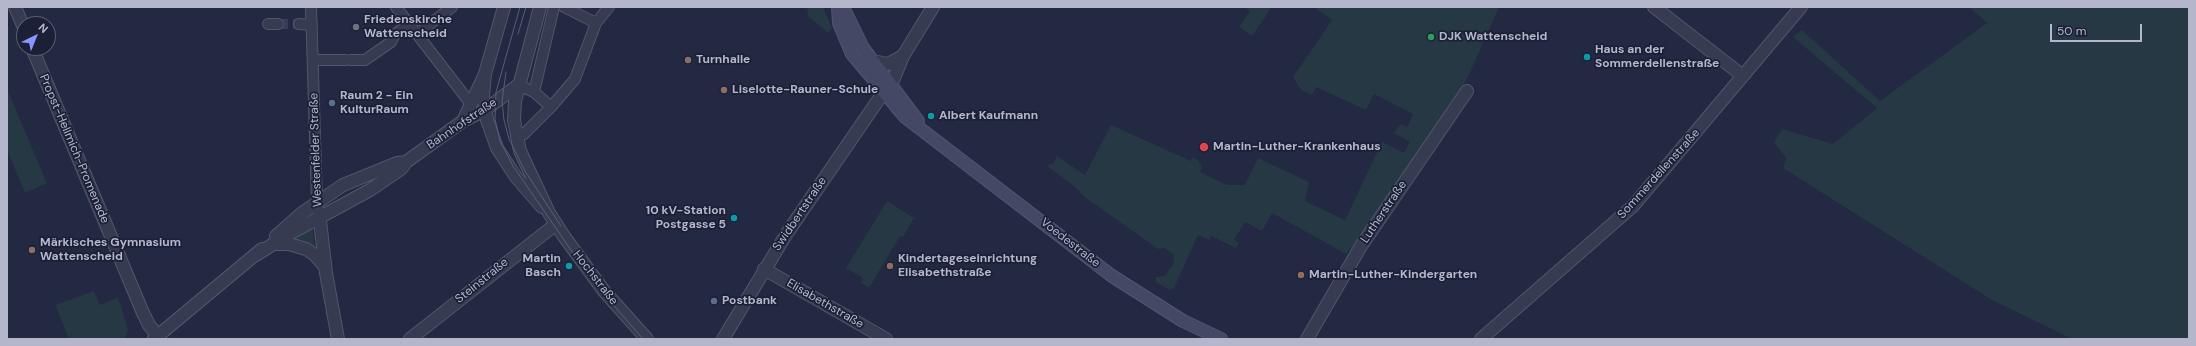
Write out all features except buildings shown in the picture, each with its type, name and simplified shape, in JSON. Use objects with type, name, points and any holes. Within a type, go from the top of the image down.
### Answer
[{"type":"main road","name":"Voedestraße","points":[[838,7],[839,23],[852,54],[886,89],[905,117],[1131,289],[1183,321],[1221,339]]},
{"type":"main road","name":"Voedestraße","points":[[843,7],[856,36],[874,61],[886,89]]},
{"type":"street","name":"Westenfelder Straße","points":[[312,7],[317,202],[338,339]]},
{"type":"street","points":[[396,7],[471,104]]},
{"type":"street","points":[[417,34],[452,7]]},
{"type":"street","points":[[463,121],[485,74],[504,7]]},
{"type":"street","name":"Hochstraße","points":[[540,7],[518,85],[514,120],[516,135],[527,169],[556,224],[596,280],[647,339]]},
{"type":"street","points":[[534,92],[554,7]]},
{"type":"street","points":[[564,7],[596,23]]},
{"type":"street","points":[[516,135],[524,134],[551,107],[575,79],[596,23],[609,7]]},
{"type":"street","name":"Swidbertstraße","points":[[723,339],[764,269],[886,89],[903,56],[933,7]]},
{"type":"street","points":[[1654,7],[1743,76]]},
{"type":"street","name":"Sommerdellenstraße","points":[[1481,339],[1633,206],[1801,7]]},
{"type":"street","points":[[300,24],[312,25]]},
{"type":"street","points":[[313,60],[365,60],[391,42],[395,34],[409,24]]},
{"type":"street","name":"Propst-Hellmich-Promenade","points":[[35,56],[142,313],[156,337]]},
{"type":"street","points":[[874,61],[888,64],[903,56]]},
{"type":"street","name":"Hochstraße","points":[[485,74],[486,82],[484,95],[487,120],[497,148],[516,177],[549,213]]},
{"type":"street","points":[[518,85],[534,92],[551,107]]},
{"type":"street","name":"Bahnhofstraße","points":[[256,254],[370,190],[401,170],[406,162],[463,121],[486,110],[518,85]]},
{"type":"street","name":"Lutherstraße","points":[[1307,339],[1361,246],[1468,91]]},
{"type":"street","name":"Bahnhofstraße","points":[[156,337],[256,254],[292,220],[317,202],[350,182],[397,163],[406,162]]},
{"type":"street","name":"Steinstraße","points":[[410,339],[556,224]]},
{"type":"street","points":[[273,244],[289,244],[306,249],[315,255],[326,268]]},
{"type":"street","name":"Elisabethstraße","points":[[764,269],[886,339]]},
{"type":"shaded area","points":[[807,7],[823,7],[832,28],[828,33],[808,16]]},
{"type":"shaded area","points":[[1244,7],[1272,7],[1252,36],[1239,27],[1250,11]]},
{"type":"shaded area","points":[[1314,7],[1499,7],[1468,77],[1448,110],[1368,227],[1346,254],[1272,213],[1262,231],[1245,222],[1234,240],[1239,243],[1236,248],[1211,236],[1209,240],[1198,235],[1174,288],[1169,290],[1156,282],[1156,277],[1165,276],[1174,263],[1173,254],[1164,248],[1158,249],[1086,198],[1075,187],[1047,166],[1053,164],[1057,156],[1085,175],[1111,125],[1191,161],[1193,157],[1198,160],[1202,167],[1200,172],[1227,185],[1245,185],[1258,158],[1309,182],[1305,201],[1345,220],[1382,142],[1404,153],[1410,142],[1394,133],[1400,124],[1407,127],[1413,114],[1374,94],[1366,110],[1316,87],[1312,95],[1301,90],[1293,77],[1332,20]]},
{"type":"shaded area","points":[[1969,7],[2189,7],[2189,339],[2072,339],[1992,300],[1783,168],[1786,158],[1774,142],[1782,129],[1833,144],[1877,108],[1793,37],[1802,30],[1880,101],[1987,23]]},
{"type":"shaded area","points":[[7,89],[47,183],[25,193],[7,150]]},
{"type":"shaded area","points":[[887,201],[914,218],[903,237],[900,236],[869,288],[861,283],[863,278],[846,268]]},
{"type":"shaded area","points":[[311,228],[313,230],[315,249],[290,240]]},
{"type":"shaded area","points":[[94,291],[100,305],[118,297],[128,329],[125,339],[69,339],[55,305]]},
{"type":"tunnel","points":[[278,24],[299,24]]},
{"type":"tram line","points":[[520,7],[496,92],[495,119],[500,141],[513,166],[582,266],[643,339]]},
{"type":"tram line","points":[[518,34],[526,7]]},
{"type":"tram line","points":[[506,72],[502,101],[504,120],[509,139],[525,171],[561,226]]},
{"type":"place","name":"Friedenskirche Wattenscheid","points":[[356,27]]},
{"type":"place","name":"DJK Wattenscheid","points":[[1431,37]]},
{"type":"place","name":"Haus an der Sommerdellenstraße","points":[[1587,57]]},
{"type":"place","name":"Turnhalle","points":[[688,60]]},
{"type":"place","name":"Liselotte-Rauner-Schule","points":[[724,90]]},
{"type":"place","name":"Raum 2 - Ein KulturRaum","points":[[332,103]]},
{"type":"place","name":"Albert Kaufmann","points":[[931,116]]},
{"type":"place","name":"Martin-Luther-Krankenhaus","points":[[1204,147]]},
{"type":"place","name":"10 kV-Station Postgasse 5","points":[[734,218]]},
{"type":"place","name":"Märkisches Gymnasium Wattenscheid","points":[[32,250]]},
{"type":"place","name":"Martin Basch","points":[[569,266]]},
{"type":"place","name":"Kindertageseinrichtung Elisabethstraße","points":[[890,266]]},
{"type":"place","name":"Martin-Luther-Kindergarten","points":[[1301,275]]},
{"type":"place","name":"Postbank","points":[[714,301]]}]
